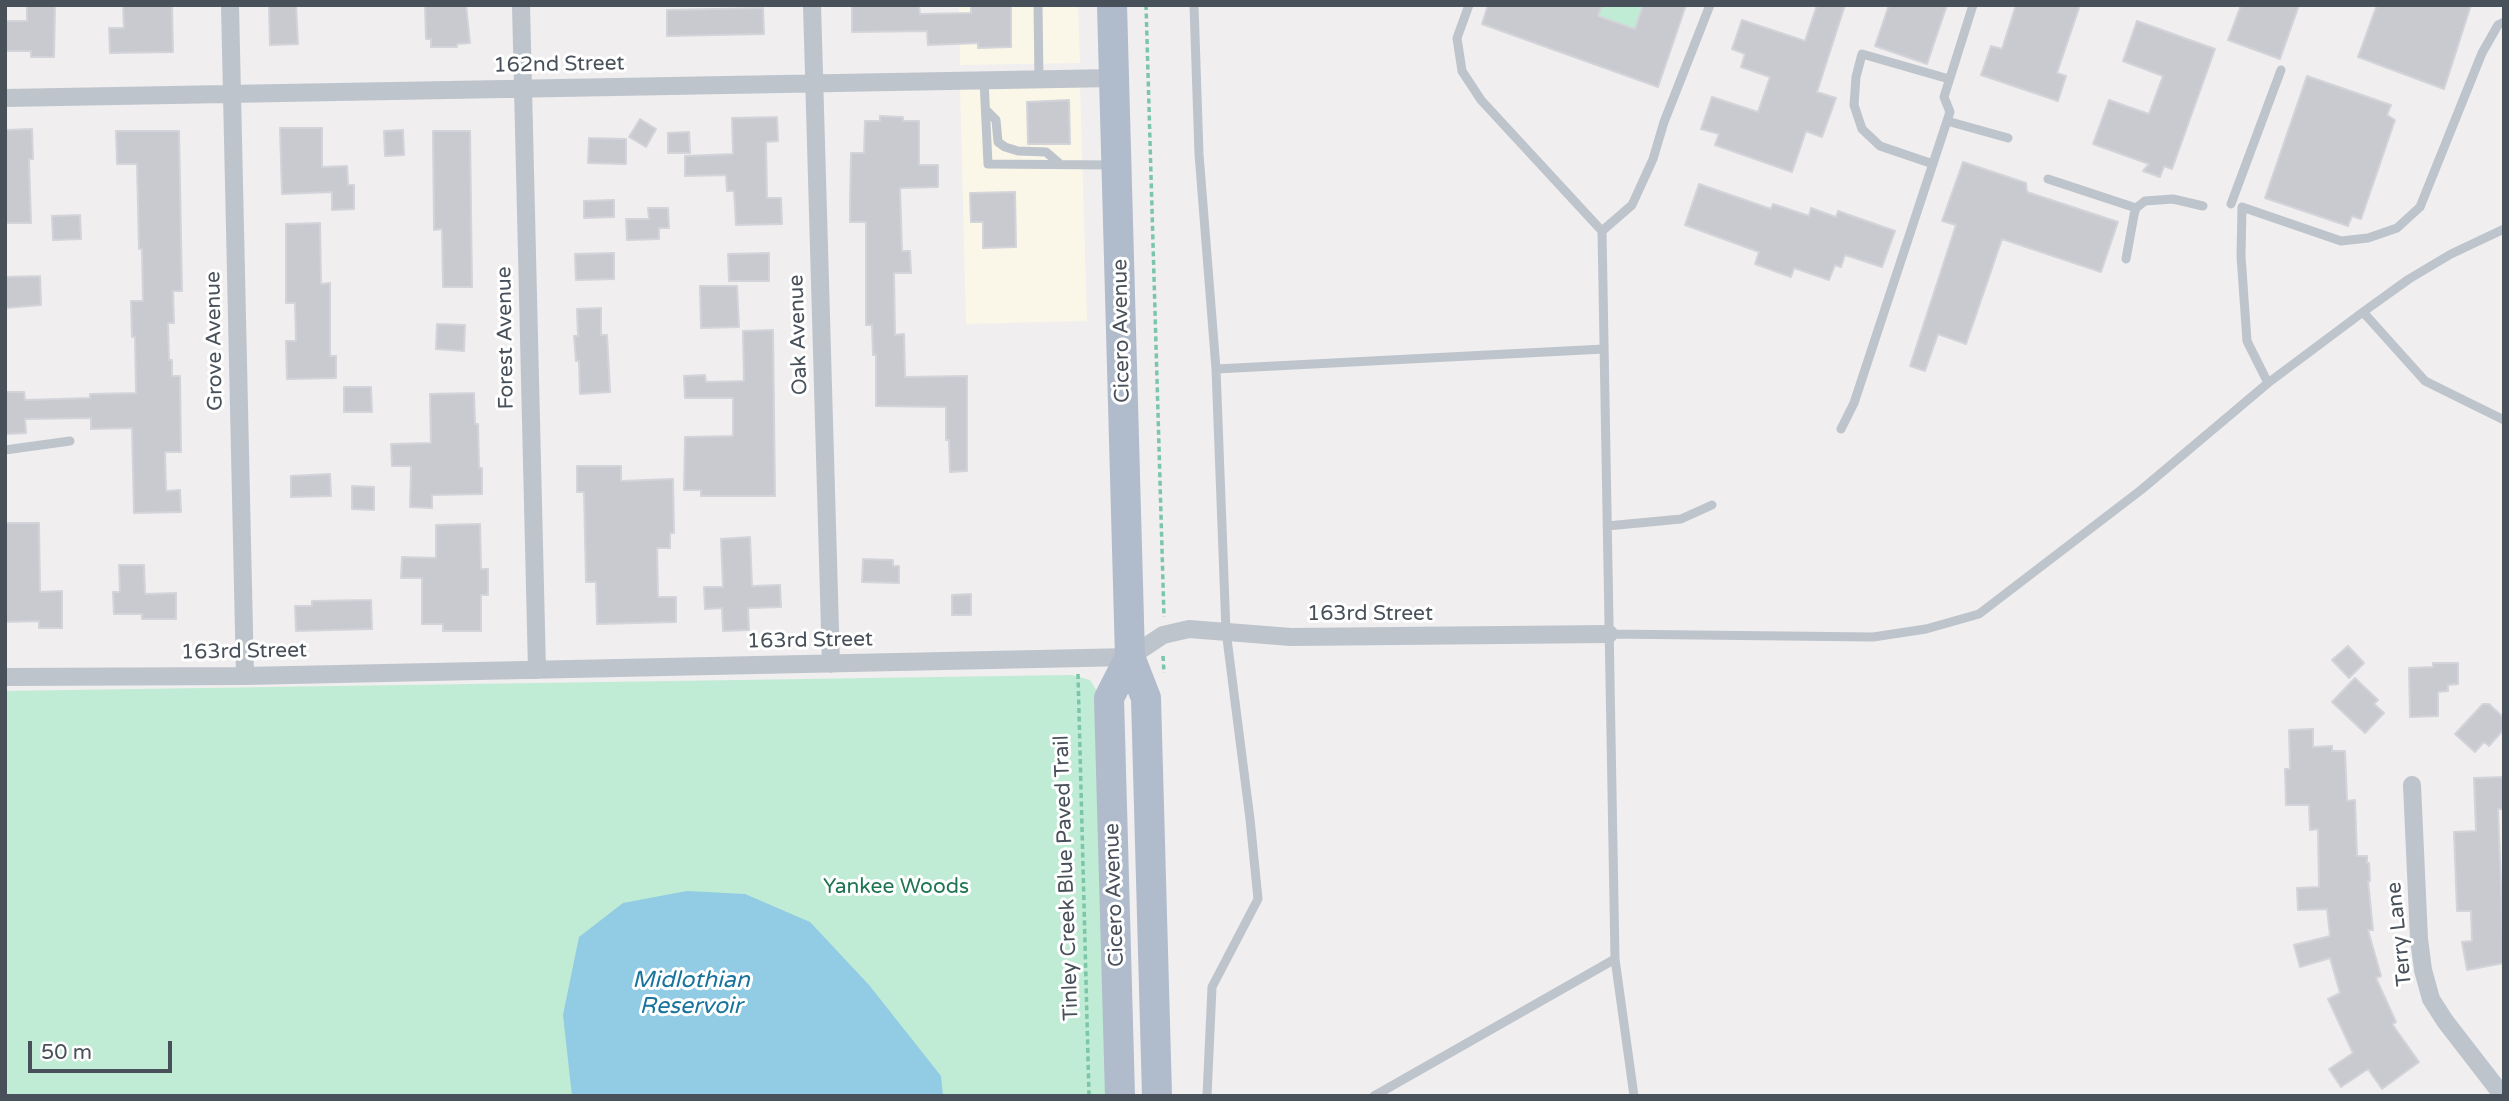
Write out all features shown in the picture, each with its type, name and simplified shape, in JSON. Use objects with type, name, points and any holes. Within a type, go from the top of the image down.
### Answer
[{"type":"main road","name":"Cicero Avenue","points":[[1112,5],[1130,657],[1146,698],[1157,1096]]},
{"type":"main road","name":"Cicero Avenue","points":[[1120,1096],[1109,698],[1130,657]]},
{"type":"street","name":"Grove Avenue","points":[[230,5],[245,676]]},
{"type":"street","name":"Forest Avenue","points":[[521,5],[537,670]]},
{"type":"street","name":"Oak Avenue","points":[[812,5],[831,664]]},
{"type":"street","name":"162nd Street","points":[[5,98],[1114,78]]},
{"type":"street","name":"163rd Street","points":[[5,677],[245,676],[1130,657],[1163,635],[1189,629],[1291,637],[1609,634]]},
{"type":"street","name":"Terry Lane","points":[[2412,785],[2419,939],[2428,989],[2445,1021],[2503,1096]]},
{"type":"lane","points":[[1038,5],[1039,79]]},
{"type":"lane","points":[[1194,5],[1199,154],[1216,369],[1226,631],[1251,819],[1258,899],[1212,987],[1207,1096]]},
{"type":"lane","points":[[1469,5],[1457,38],[1462,71],[1481,100],[1602,230],[1615,958],[1634,1096]]},
{"type":"lane","points":[[1602,230],[1632,205],[1653,159],[1664,122],[1710,5]]},
{"type":"lane","points":[[1841,429],[1854,403],[1950,112],[1944,97],[1973,5]]},
{"type":"lane","points":[[2268,383],[2247,341],[2241,257],[2242,207],[2341,241],[2368,238],[2397,228],[2420,207],[2482,53],[2498,25],[2504,22]]},
{"type":"lane","points":[[1933,163],[1880,146],[1862,129],[1854,105],[1856,77],[1862,54],[1949,79]]},
{"type":"lane","points":[[2231,204],[2281,70]]},
{"type":"lane","points":[[984,80],[988,163],[1117,165]]},
{"type":"lane","points":[[986,110],[996,120],[998,142],[1005,148],[1046,152],[1060,164]]},
{"type":"lane","points":[[1947,121],[2008,138]]},
{"type":"lane","points":[[2048,179],[2136,208]]},
{"type":"lane","points":[[2126,259],[2131,223],[2136,208],[2145,201],[2173,199],[2203,206]]},
{"type":"lane","points":[[1609,634],[1873,637],[1926,629],[1979,614],[2141,490],[2268,383],[2363,312],[2409,279],[2451,254],[2504,229]]},
{"type":"lane","points":[[2363,312],[2425,381],[2504,421]]},
{"type":"lane","points":[[1216,369],[1604,349]]},
{"type":"lane","points":[[5,450],[70,442]]},
{"type":"lane","points":[[1607,526],[1681,519],[1712,505]]},
{"type":"lane","points":[[1374,1096],[1615,958]]},
{"type":"path","points":[[1146,5],[1164,584],[1163,635]]},
{"type":"path","name":"Tinley Creek Blue Paved Trail","points":[[1077,659],[1089,1096]]},
{"type":"shaded area","points":[[959,5],[1078,5],[1080,63],[960,65]]},
{"type":"shaded area","points":[[960,86],[1080,86],[1087,321],[966,324]]},
{"type":"green space","points":[[1602,5],[1643,5],[1635,29],[1598,16]]},
{"type":"green space","name":"Yankee Woods","points":[[1072,675],[1090,680],[1100,696],[1111,1096],[5,1096],[5,691]]},
{"type":"water","name":"Midlothian Reservoir","points":[[687,891],[745,894],[810,922],[869,985],[941,1076],[943,1096],[572,1096],[563,1015],[579,937],[623,903]]},
{"type":"building","points":[[27,5],[55,5],[54,57],[31,57],[31,51],[5,51],[5,21],[27,21]]},
{"type":"building","points":[[123,5],[172,5],[173,52],[110,53],[109,28],[124,28]]},
{"type":"building","points":[[269,5],[296,5],[298,44],[270,45]]},
{"type":"building","points":[[425,5],[466,5],[470,43],[457,44],[457,47],[431,47],[431,39],[426,39]]},
{"type":"building","points":[[852,5],[919,5],[920,14],[971,13],[971,5],[1011,5],[1011,47],[978,48],[978,43],[928,45],[927,31],[852,32]]},
{"type":"building","points":[[1488,5],[1602,5],[1598,16],[1635,29],[1643,5],[1686,5],[1658,87],[1482,24]]},
{"type":"building","points":[[1817,5],[1845,5],[1817,92],[1836,98],[1822,137],[1806,131],[1792,172],[1715,145],[1719,134],[1701,129],[1712,97],[1758,112],[1770,77],[1741,67],[1745,54],[1732,49],[1742,20],[1805,41]]},
{"type":"building","points":[[1889,5],[1947,5],[1927,64],[1875,46]]},
{"type":"building","points":[[2016,5],[2080,5],[2057,73],[2066,76],[2058,101],[1981,75],[1991,46],[2002,49]]},
{"type":"building","points":[[2241,5],[2299,5],[2280,59],[2228,40]]},
{"type":"building","points":[[2377,5],[2471,5],[2444,89],[2358,57]]},
{"type":"building","points":[[763,8],[764,34],[667,36],[667,10]]},
{"type":"building","points":[[2137,21],[2215,49],[2172,169],[2164,166],[2160,177],[2143,171],[2149,164],[2093,144],[2109,100],[2149,114],[2163,76],[2123,61]]},
{"type":"building","points":[[2307,76],[2391,105],[2387,115],[2395,120],[2361,219],[2352,216],[2348,226],[2265,198]]},
{"type":"building","points":[[1069,100],[1070,144],[1028,144],[1027,102]]},
{"type":"building","points":[[880,116],[919,121],[919,165],[938,165],[938,187],[900,188],[902,251],[910,251],[911,273],[894,273],[895,335],[904,334],[905,377],[967,376],[967,471],[950,472],[946,407],[876,406],[876,355],[873,355],[872,325],[866,325],[866,222],[850,222],[850,204],[851,153],[864,153],[865,121],[880,121]]},
{"type":"building","points":[[777,117],[778,141],[766,142],[767,198],[781,198],[782,224],[736,225],[734,191],[727,191],[726,175],[685,176],[685,156],[733,154],[732,118]]},
{"type":"building","points":[[640,119],[656,129],[646,147],[629,137]]},
{"type":"building","points":[[280,128],[322,128],[322,167],[347,166],[348,185],[354,185],[354,209],[332,210],[332,192],[282,194]]},
{"type":"building","points":[[32,129],[33,159],[29,159],[31,223],[5,223],[5,130]]},
{"type":"building","points":[[403,130],[404,155],[385,156],[384,131]]},
{"type":"building","points":[[116,131],[179,131],[182,291],[173,291],[174,323],[168,323],[172,376],[180,376],[181,452],[165,452],[166,491],[180,490],[181,512],[134,513],[132,428],[91,429],[91,418],[25,419],[26,433],[5,434],[5,392],[24,392],[25,400],[136,393],[131,301],[143,301],[137,164],[117,164]]},
{"type":"building","points":[[433,131],[470,131],[472,287],[443,287],[442,229],[434,230]]},
{"type":"building","points":[[689,132],[690,153],[668,153],[668,133]]},
{"type":"building","points":[[589,138],[626,139],[626,164],[588,163]]},
{"type":"building","points":[[1963,162],[2026,183],[2027,192],[2118,222],[2101,272],[2002,239],[1966,344],[1938,334],[1925,371],[1910,366],[1956,225],[1942,221]]},
{"type":"building","points":[[1699,184],[1771,209],[1773,204],[1809,216],[1811,208],[1836,217],[1838,211],[1895,231],[1882,267],[1845,255],[1841,267],[1835,265],[1829,280],[1794,268],[1791,277],[1755,264],[1759,252],[1685,225]]},
{"type":"building","points":[[1015,192],[1016,247],[983,248],[983,222],[971,222],[970,193]]},
{"type":"building","points":[[614,200],[614,217],[584,218],[584,201]]},
{"type":"building","points":[[648,208],[668,208],[669,228],[659,228],[659,239],[627,240],[626,219],[649,219]]},
{"type":"building","points":[[80,215],[81,239],[53,240],[52,216]]},
{"type":"building","points":[[320,223],[321,284],[330,283],[330,356],[336,356],[336,378],[287,379],[286,341],[296,341],[295,303],[286,303],[286,224]]},
{"type":"building","points":[[614,253],[614,279],[576,280],[575,254]]},
{"type":"building","points":[[769,253],[769,281],[729,281],[728,254]]},
{"type":"building","points":[[40,276],[41,305],[5,308],[5,277]]},
{"type":"building","points":[[700,286],[737,286],[739,327],[701,328]]},
{"type":"building","points":[[601,308],[601,335],[607,335],[610,392],[580,394],[579,361],[576,361],[574,336],[578,336],[577,309]]},
{"type":"building","points":[[437,324],[465,325],[464,351],[436,349]]},
{"type":"building","points":[[773,330],[775,496],[701,496],[701,490],[684,490],[685,437],[733,436],[733,398],[685,398],[684,376],[705,375],[706,382],[744,381],[743,331]]},
{"type":"building","points":[[344,387],[371,387],[372,412],[344,412]]},
{"type":"building","points":[[474,393],[482,494],[432,495],[432,508],[410,507],[411,466],[392,466],[391,444],[431,443],[430,394]]},
{"type":"building","points":[[577,466],[621,466],[621,481],[673,479],[674,533],[670,533],[670,548],[657,548],[658,597],[676,597],[676,622],[597,624],[596,582],[586,582],[584,492],[577,492]]},
{"type":"building","points":[[330,474],[331,496],[291,497],[291,476]]},
{"type":"building","points":[[352,486],[374,487],[374,510],[352,509]]},
{"type":"building","points":[[5,523],[39,523],[40,592],[62,591],[62,628],[39,628],[39,621],[5,622]]},
{"type":"building","points":[[480,524],[481,569],[488,569],[488,595],[481,595],[481,631],[443,631],[443,624],[422,624],[422,578],[401,578],[402,557],[436,558],[436,525]]},
{"type":"building","points":[[750,537],[752,586],[780,585],[781,607],[748,608],[749,630],[723,631],[722,608],[705,609],[704,587],[723,587],[721,539]]},
{"type":"building","points":[[863,559],[893,560],[893,566],[899,566],[899,583],[862,582]]},
{"type":"building","points":[[119,565],[144,565],[145,594],[176,593],[176,619],[142,619],[142,614],[114,614],[113,592],[120,592]]},
{"type":"building","points":[[971,594],[971,615],[952,615],[952,595]]},
{"type":"building","points":[[371,600],[372,629],[296,631],[295,606],[312,606],[312,601]]},
{"type":"building","points":[[2348,646],[2364,663],[2349,678],[2332,660]]},
{"type":"building","points":[[2433,663],[2458,663],[2458,684],[2448,685],[2448,691],[2438,692],[2438,716],[2410,717],[2409,668],[2433,667]]},
{"type":"building","points":[[2355,678],[2378,700],[2374,704],[2384,713],[2365,733],[2332,702]]},
{"type":"building","points":[[2483,704],[2489,704],[2504,718],[2504,729],[2489,746],[2484,742],[2475,752],[2455,734]]},
{"type":"building","points":[[2313,729],[2313,747],[2332,746],[2332,751],[2345,751],[2347,801],[2355,800],[2357,856],[2367,856],[2369,863],[2373,930],[2368,930],[2381,976],[2376,978],[2396,1022],[2392,1024],[2419,1062],[2382,1089],[2368,1069],[2341,1087],[2329,1069],[2353,1053],[2328,999],[2340,993],[2330,958],[2300,967],[2294,945],[2330,936],[2327,909],[2298,910],[2297,888],[2319,887],[2318,829],[2310,830],[2309,805],[2286,805],[2285,769],[2290,769],[2289,730]]},
{"type":"building","points":[[2504,777],[2504,809],[2498,809],[2504,963],[2467,970],[2462,942],[2472,941],[2471,911],[2457,911],[2454,832],[2476,831],[2474,778]]}]
